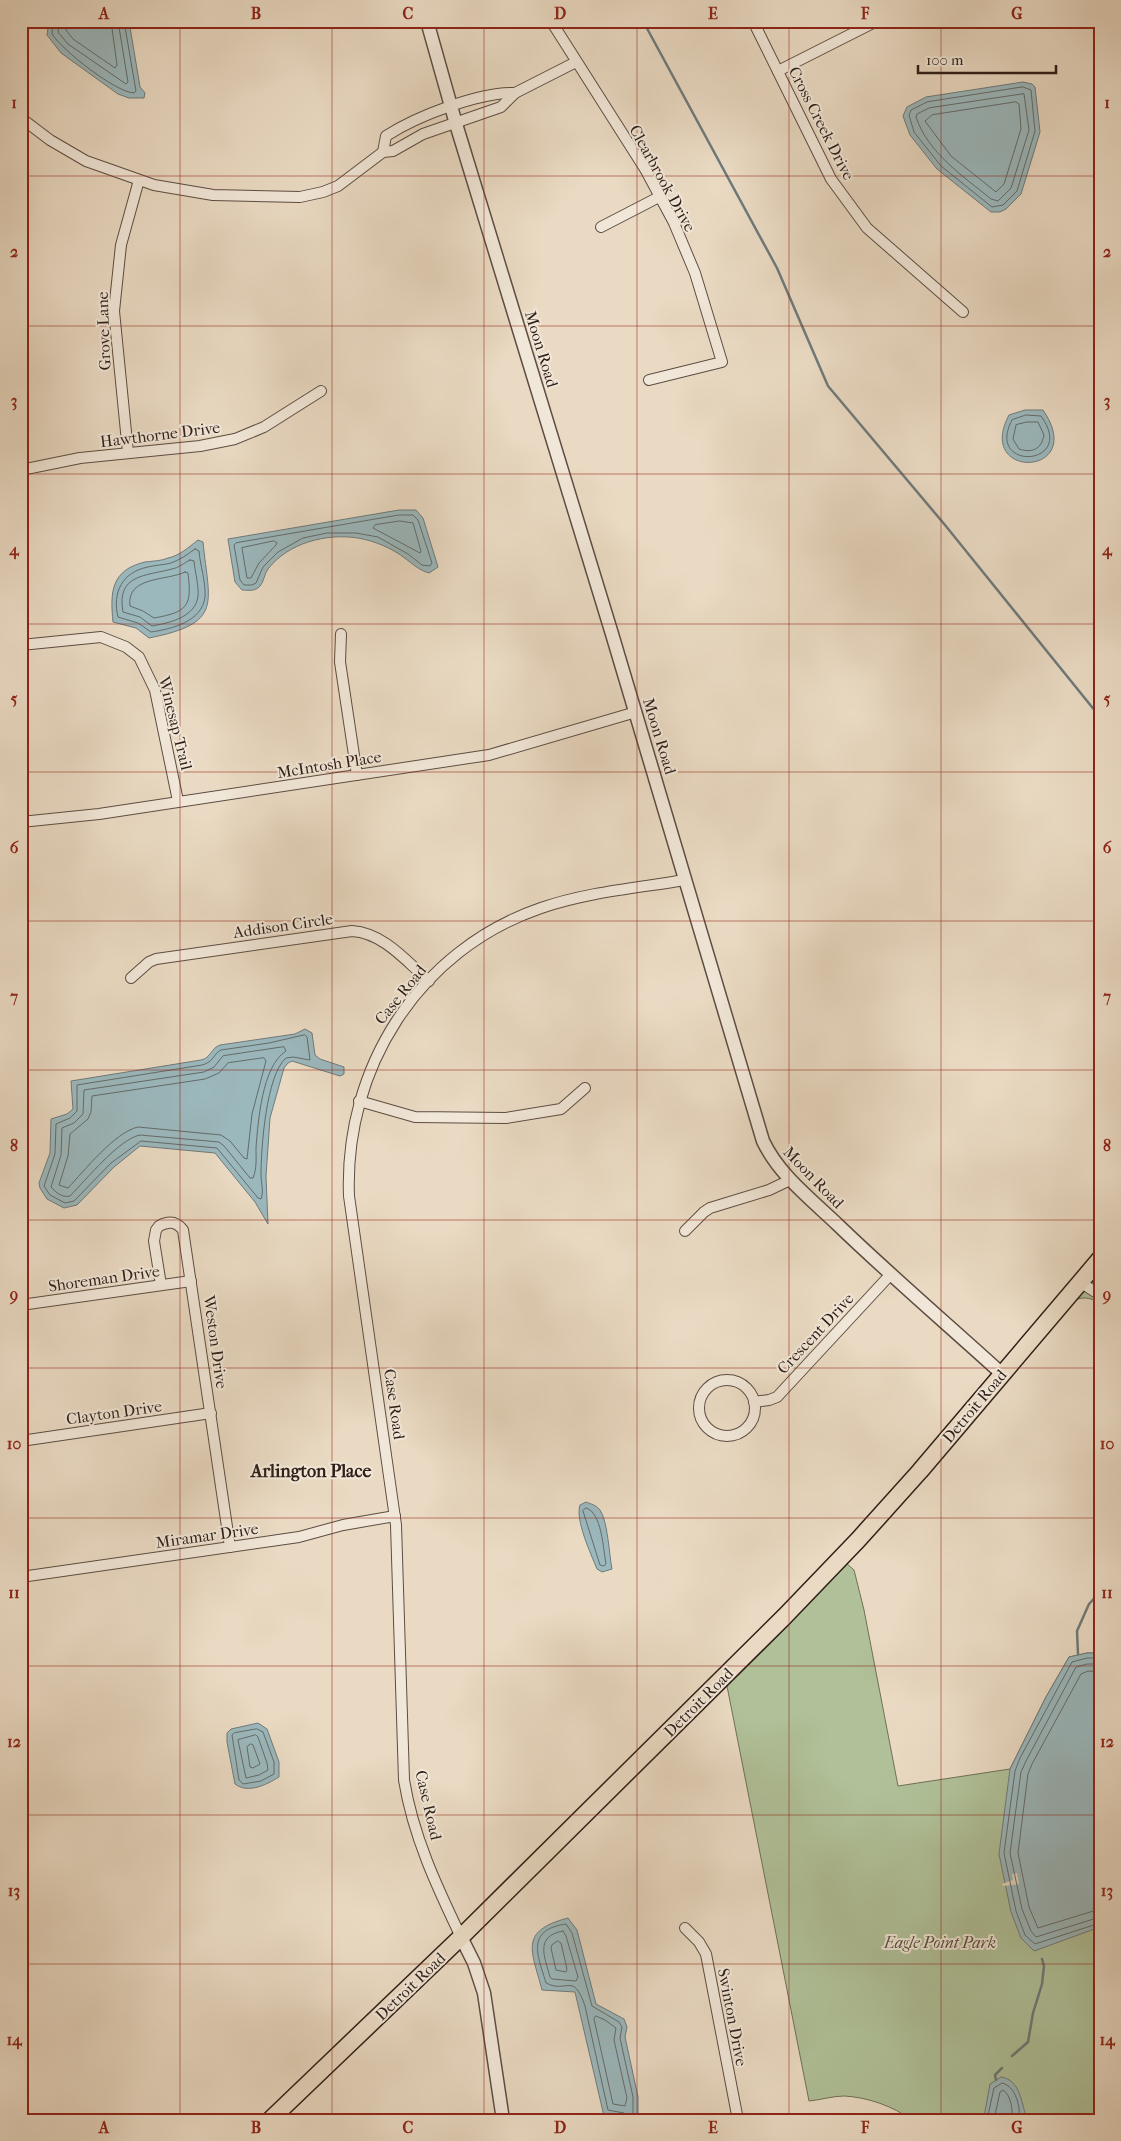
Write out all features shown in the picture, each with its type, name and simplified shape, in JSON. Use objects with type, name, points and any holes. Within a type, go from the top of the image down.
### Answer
[{"type":"main road","name":"Detroit Road","points":[[270,2120],[461,1937],[808,1593],[914,1477],[1100,1259]]},
{"type":"street","name":"Moon Road","points":[[428,21],[456,124],[636,712],[763,1141],[774,1161],[790,1180],[1001,1373]]},
{"type":"street","name":"Clearbrook Drive","points":[[551,21],[645,169],[674,223],[695,273],[722,362],[649,380]]},
{"type":"street","name":"Cross Creek Drive","points":[[753,21],[831,179],[867,228],[962,312]]},
{"type":"street","points":[[778,71],[877,21]]},
{"type":"street","points":[[24,124],[86,161],[172,190],[213,195],[300,197],[323,192],[338,186],[383,152],[393,151],[423,134],[502,107],[515,93],[576,62]]},
{"type":"street","points":[[383,152],[386,136],[406,124],[498,92],[515,93]]},
{"type":"street","name":"Grove Lane","points":[[128,452],[114,311],[116,276],[121,245],[138,180]]},
{"type":"street","points":[[601,227],[660,197]]},
{"type":"street","name":"Hawthorne Drive","points":[[21,470],[71,459],[200,446],[235,439],[264,427],[321,391]]},
{"type":"street","points":[[341,634],[340,662],[357,775]]},
{"type":"street","name":"Winesap Trail","points":[[21,645],[101,637],[113,641],[136,654],[147,671],[155,690],[178,801]]},
{"type":"street","name":"McIntosh Place","points":[[21,822],[82,816],[489,756],[636,712]]},
{"type":"street","name":"Case Road","points":[[503,2120],[484,1993],[474,1963],[422,1848],[406,1791],[403,1754],[398,1552],[395,1516],[350,1214],[349,1163],[359,1101],[381,1046],[401,1015],[446,964],[470,944],[527,913],[581,897],[685,880]]},
{"type":"street","name":"Addison Circle","points":[[131,978],[149,962],[156,960],[352,931],[366,933],[384,942],[429,981]]},
{"type":"street","points":[[359,1101],[415,1117],[506,1118],[561,1109],[585,1088]]},
{"type":"street","points":[[685,1231],[710,1208],[769,1190],[790,1180]]},
{"type":"street","name":"Weston Drive","points":[[161,1285],[154,1236],[159,1226],[168,1222],[178,1224],[183,1230],[230,1547]]},
{"type":"street","name":"Crescent Drive","points":[[754,1402],[777,1397],[891,1274]]},
{"type":"street","name":"Shoreman Drive","points":[[21,1305],[191,1281]]},
{"type":"street","points":[[1080,1282],[1100,1295]]},
{"type":"street","points":[[727,1380],[745,1386],[754,1402],[755,1412],[747,1428],[731,1436],[713,1433],[706,1428],[698,1411],[703,1393],[718,1381],[727,1380]]},
{"type":"street","name":"Clayton Drive","points":[[21,1441],[211,1413]]},
{"type":"street","name":"Miramar Drive","points":[[21,1577],[300,1537],[343,1524],[395,1516]]},
{"type":"street","name":"Swinton Drive","points":[[684,1928],[699,1942],[706,1954],[738,2120]]},
{"type":"green space","points":[[1100,1271],[1100,1303],[1086,1298],[1071,1302]]},
{"type":"green space","name":"Eagle Point Park","points":[[846,1563],[854,1570],[864,1610],[898,1786],[1010,1769],[1046,1697],[1069,1657],[1087,1653],[1100,1653],[1100,2120],[911,2120],[896,2110],[861,2098],[840,2096],[809,2101],[726,1681]]},
{"type":"water","points":[[49,21],[129,21],[140,87],[145,93],[144,98],[129,98],[118,94],[61,53],[47,35]]},
{"type":"water","points":[[1023,82],[1032,84],[1035,87],[1040,132],[1021,194],[1006,209],[1000,212],[991,212],[937,169],[910,135],[903,116],[907,107],[926,97]]},
{"type":"water","points":[[1025,410],[1043,410],[1053,432],[1052,448],[1043,458],[1030,462],[1017,460],[1006,451],[1002,436],[1009,415]]},
{"type":"water","points":[[399,510],[416,510],[423,518],[438,567],[429,573],[419,569],[389,548],[377,543],[358,538],[333,537],[309,542],[286,552],[268,569],[261,584],[256,589],[242,590],[235,582],[228,539]]},
{"type":"water","points":[[198,540],[203,542],[208,581],[206,608],[201,617],[190,625],[173,632],[149,638],[136,628],[113,622],[113,592],[119,577],[125,571],[145,562],[163,560],[176,555]]},
{"type":"water","points":[[305,1029],[312,1033],[315,1055],[320,1059],[344,1067],[344,1074],[340,1076],[292,1061],[284,1068],[270,1118],[266,1176],[268,1224],[255,1202],[215,1153],[140,1146],[114,1167],[77,1205],[64,1208],[47,1199],[40,1188],[39,1183],[50,1153],[51,1119],[67,1114],[73,1109],[71,1081],[201,1060],[220,1045],[295,1034]]},
{"type":"water","points":[[586,1502],[597,1507],[603,1515],[612,1569],[602,1572],[597,1569],[588,1546],[579,1511],[580,1505]]},
{"type":"water","points":[[1087,1653],[1100,1653],[1100,1927],[1034,1951],[1021,1938],[1011,1912],[999,1854],[1010,1769],[1046,1697],[1069,1657]]},
{"type":"water","points":[[258,1723],[267,1729],[279,1762],[279,1777],[257,1787],[240,1787],[235,1784],[227,1733],[231,1729]]},
{"type":"water","points":[[568,1918],[577,1930],[596,2004],[624,2019],[627,2027],[625,2037],[638,2097],[638,2118],[604,2116],[575,1992],[542,1990],[532,1944],[535,1936],[541,1929]]},
{"type":"water","points":[[1001,2077],[1012,2082],[1016,2087],[1026,2116],[1021,2120],[981,2120],[984,2117],[990,2084]]},
{"type":"pier","points":[[1017,1873],[1019,1884],[1003,1886],[1002,1884],[1013,1880],[1012,1874]]},
{"type":"waterway","points":[[643,21],[777,268],[828,386],[945,525],[1100,717]]},
{"type":"waterway","points":[[1078,1654],[1077,1631],[1089,1604],[1100,1592]]},
{"type":"waterway","points":[[1012,2056],[1028,2042],[1033,2013],[1042,1984],[1044,1966],[1042,1959]]},
{"type":"waterway","points":[[996,2080],[995,2075],[1002,2068]]},
{"type":"district","name":"Arlington Place","points":[[311,1471]]}]
